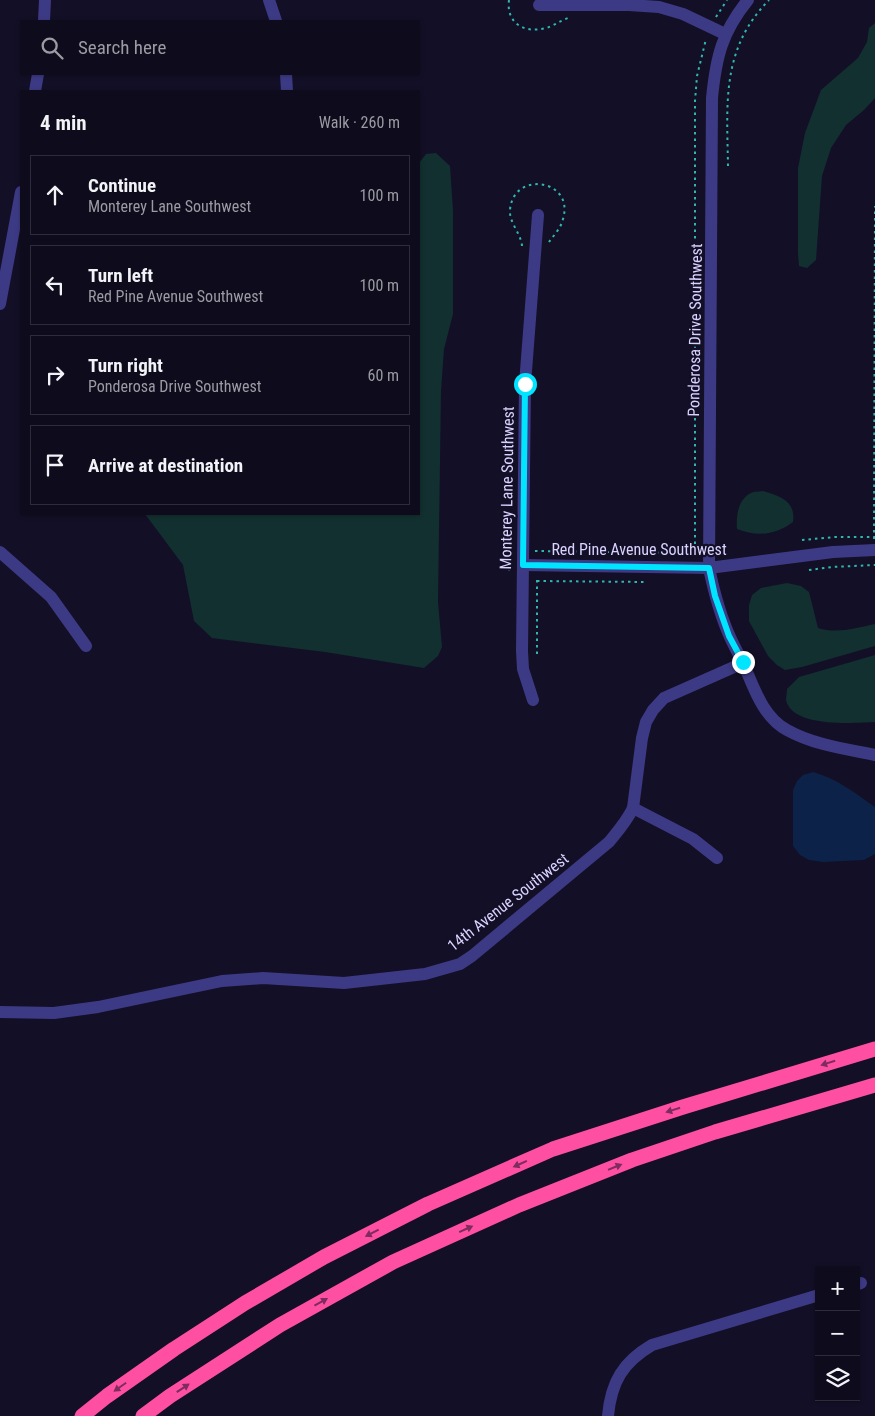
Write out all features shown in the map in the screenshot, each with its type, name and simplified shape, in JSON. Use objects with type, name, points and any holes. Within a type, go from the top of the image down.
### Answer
[{"type":"highway","points":[[82,1416],[174,1349],[246,1304],[324,1257],[428,1204],[553,1149],[683,1107],[875,1049]]},
{"type":"highway","points":[[143,1416],[170,1396],[280,1325],[393,1262],[510,1209],[632,1160],[715,1132],[875,1085]]},
{"type":"street","points":[[44,20],[45,0]]},
{"type":"street","points":[[269,0],[276,20]]},
{"type":"street","name":"Ponderosa Drive Southwest","points":[[748,0],[726,34],[716,69],[712,98],[709,568],[715,596],[729,636],[743,662],[759,700],[768,713],[786,730],[806,738],[828,745],[875,755]]},
{"type":"street","points":[[539,5],[659,7],[683,14],[726,34]]},
{"type":"street","points":[[35,90],[38,75]]},
{"type":"street","points":[[286,75],[287,90]]},
{"type":"street","points":[[0,304],[20,197]]},
{"type":"street","name":"Monterey Lane Southwest","points":[[533,700],[523,669],[522,650],[525,384],[538,215]]},
{"type":"street","name":"Red Pine Avenue Southwest","points":[[523,565],[709,568],[833,552],[875,550]]},
{"type":"street","points":[[0,552],[51,597],[86,646]]},
{"type":"street","name":"14th Avenue Southwest","points":[[0,1012],[54,1013],[90,1008],[222,981],[263,978],[344,983],[425,974],[460,964],[609,842],[629,817],[633,808],[642,738],[646,722],[653,710],[664,698],[743,662]]},
{"type":"street","points":[[633,808],[693,839],[717,858]]},
{"type":"street","points":[[608,1416],[612,1392],[621,1373],[635,1357],[652,1345],[815,1297]]},
{"type":"path","points":[[509,0],[508,9],[511,16],[522,28],[529,30],[548,28],[572,17]]},
{"type":"path","points":[[717,16],[727,0]]},
{"type":"path","points":[[728,166],[727,92],[730,74],[740,41],[749,24],[769,0]]},
{"type":"path","points":[[535,551],[695,553],[695,101],[697,76],[706,39]]},
{"type":"path","points":[[538,183],[550,186],[560,194],[565,209],[562,224],[549,243]]},
{"type":"path","points":[[802,540],[875,536],[875,206]]},
{"type":"path","points":[[809,570],[839,566],[875,565]]},
{"type":"path","points":[[536,654],[537,581],[646,582]]},
{"type":"green space","points":[[875,23],[875,98],[846,125],[831,148],[822,176],[816,260],[807,268],[799,266],[798,168],[805,133],[821,90],[858,58],[867,42],[869,28]]},
{"type":"green space","points":[[436,153],[450,166],[453,210],[453,314],[444,349],[441,391],[438,602],[442,647],[438,656],[424,668],[325,652],[212,638],[194,621],[183,565],[146,515],[420,515],[420,162],[426,154]]},
{"type":"green space","points":[[763,491],[781,497],[789,504],[792,509],[793,522],[780,530],[759,534],[737,529],[738,513],[743,499],[752,492]]},
{"type":"green space","points":[[787,583],[801,586],[809,592],[818,628],[825,630],[854,629],[875,624],[875,646],[802,667],[785,670],[777,665],[768,656],[749,621],[749,605],[752,595],[761,588]]},
{"type":"green space","points":[[875,655],[875,722],[839,723],[811,720],[791,709],[786,700],[787,689],[799,677]]},
{"type":"water","points":[[813,772],[853,791],[875,807],[875,854],[864,860],[823,862],[809,860],[800,855],[793,846],[793,790],[797,781],[803,775]]},
{"type":"route","points":[[525,384],[523,565],[709,568],[715,596],[729,636],[743,662]]}]
